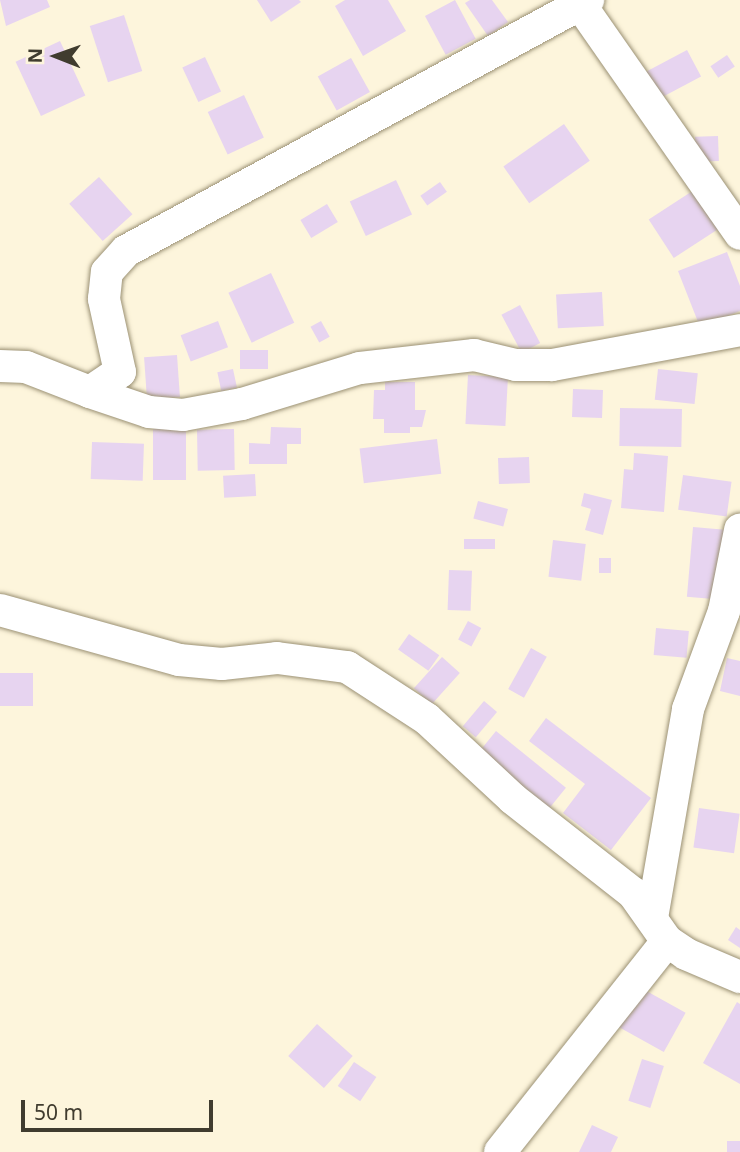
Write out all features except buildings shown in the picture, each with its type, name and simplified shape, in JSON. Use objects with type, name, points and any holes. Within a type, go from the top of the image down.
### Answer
[{"type":"street","points":[[90,393],[120,372],[104,299],[107,272],[126,251],[581,2],[740,234]]},
{"type":"street","points":[[0,366],[26,368],[149,412],[183,415],[242,404],[360,368],[474,355],[516,365],[552,365],[740,330]]},
{"type":"street","points":[[500,1152],[659,929],[688,709],[724,611],[740,530]]},
{"type":"street","points":[[0,610],[179,660],[222,664],[277,658],[347,667],[427,719],[513,799],[633,893],[659,929],[686,954],[740,977]]}]
